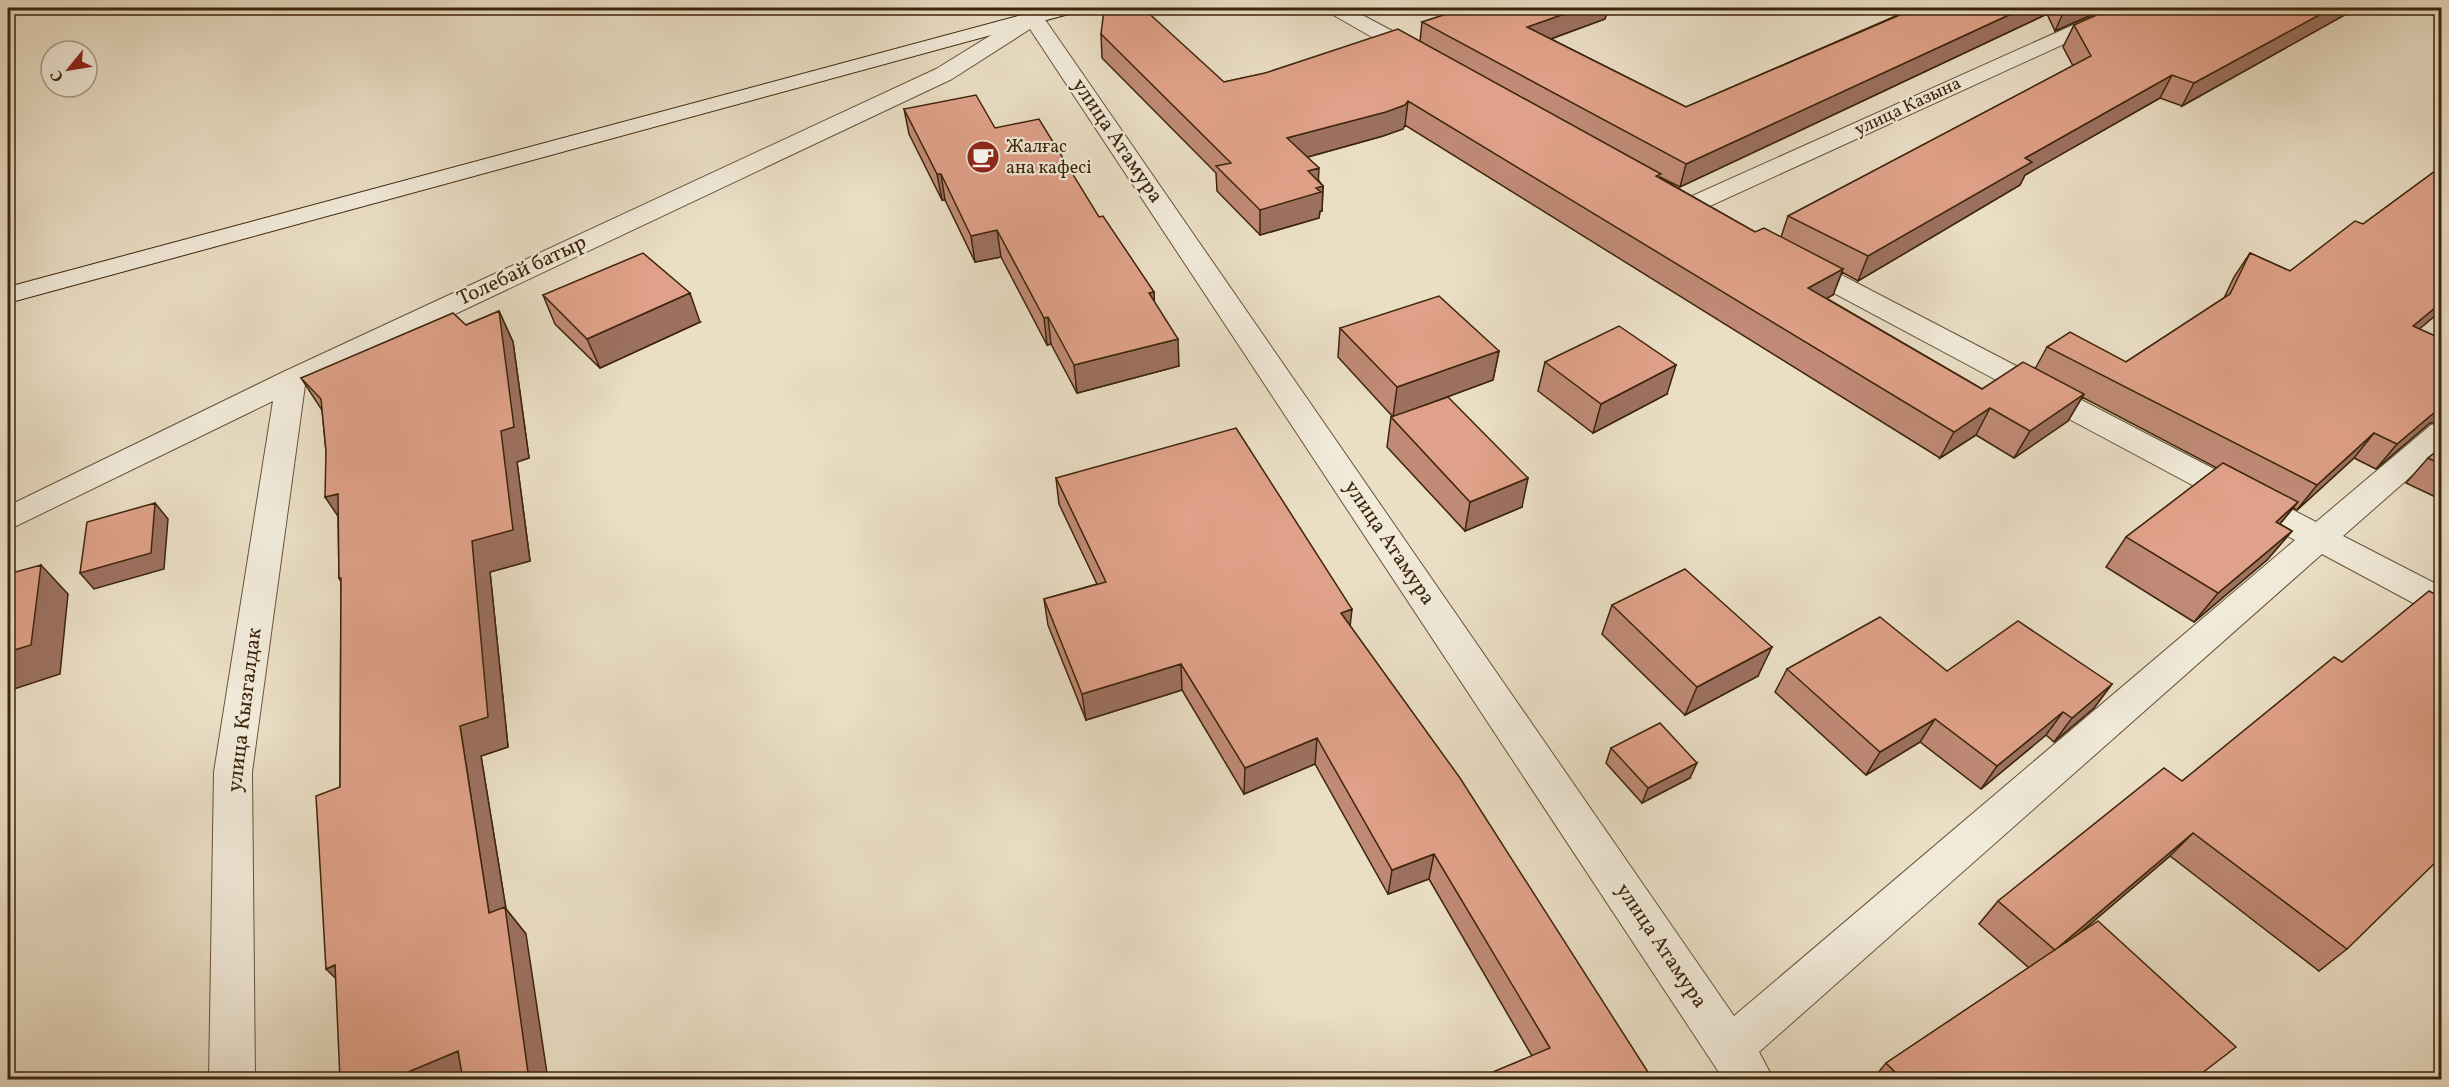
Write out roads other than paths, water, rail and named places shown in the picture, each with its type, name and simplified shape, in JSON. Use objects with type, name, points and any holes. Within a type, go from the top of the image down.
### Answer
[{"type":"street","points":[[8,295],[1030,13],[1069,8]]},
{"type":"street","points":[[1335,8],[1439,66]]},
{"type":"street","name":"улица Казына","points":[[1722,223],[1680,201],[2127,8]]},
{"type":"street","name":"Толебай батыр","points":[[8,519],[291,380],[944,74],[1030,13]]},
{"type":"street","name":"улица Атамура","points":[[1030,13],[1750,1080]]},
{"type":"street","points":[[1774,251],[2314,544],[2442,603]]},
{"type":"street","name":"улица Кызгалдак","points":[[232,1080],[234,772],[291,380]]},
{"type":"street","points":[[1730,1048],[2442,432]]},
{"type":"place","name":"Жалғас ана кафесі","points":[[983,157]]}]
